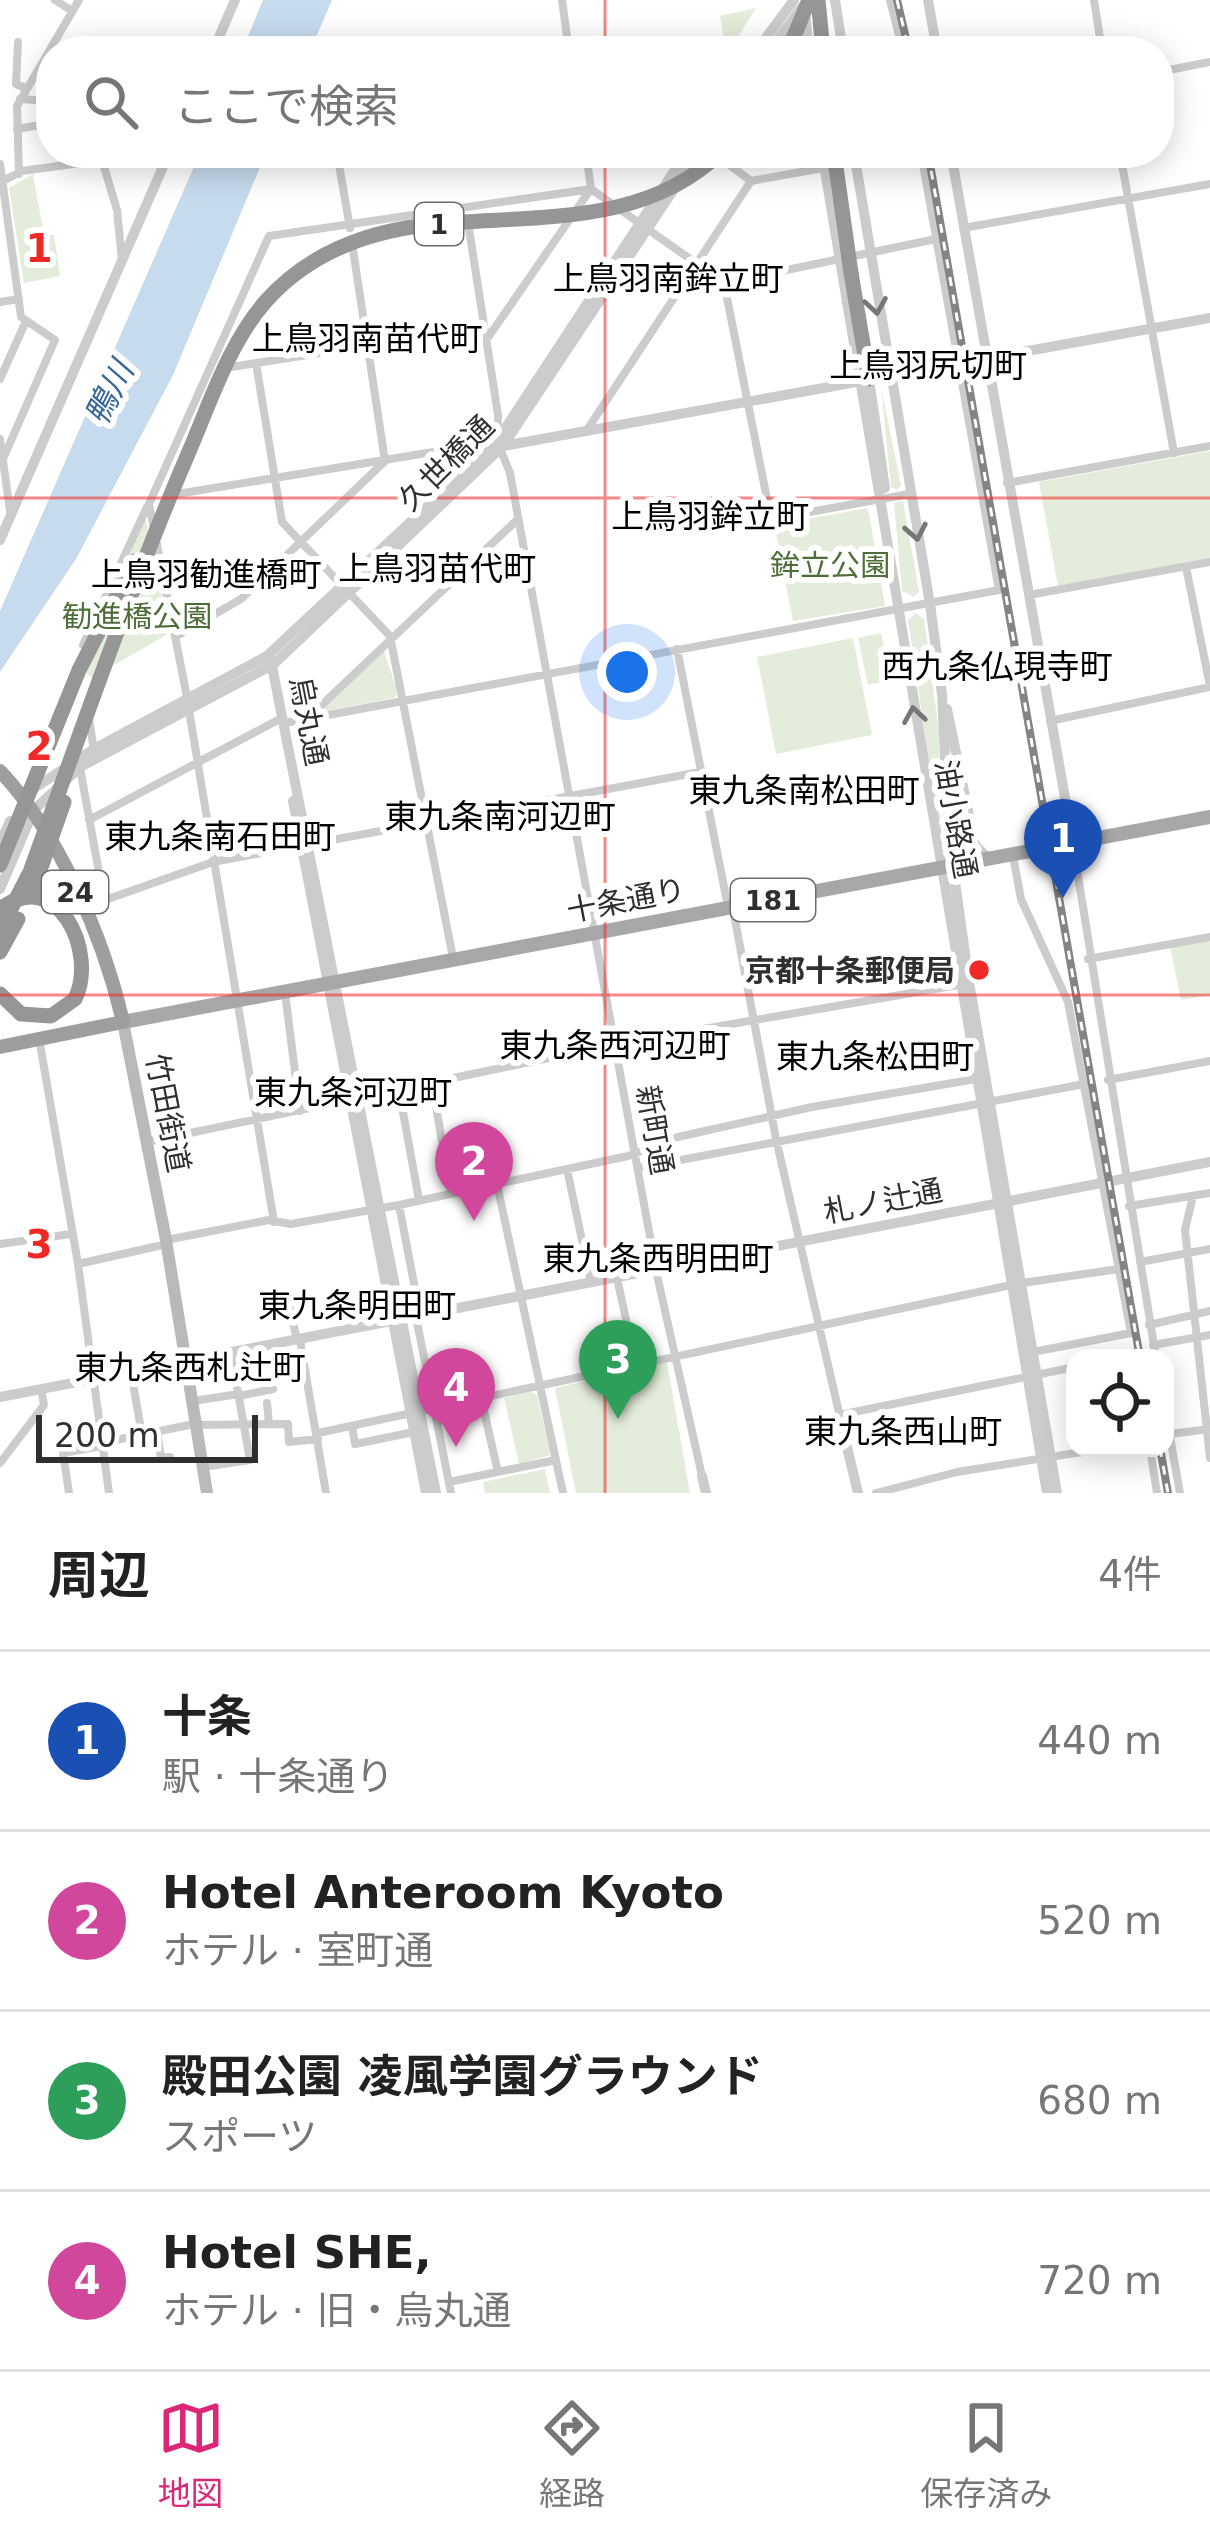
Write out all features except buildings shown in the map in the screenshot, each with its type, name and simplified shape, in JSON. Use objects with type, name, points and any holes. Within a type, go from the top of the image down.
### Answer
[{"type":"highway","points":[[793,36],[806,1]]},
{"type":"highway","points":[[806,1],[818,36]]},
{"type":"highway","name":"1","points":[[0,913],[24,870],[149,533],[215,391],[265,302],[335,248],[421,225],[610,210],[667,190],[697,168]]},
{"type":"highway","points":[[830,168],[864,380]]},
{"type":"highway","name":"1","points":[[0,930],[30,872],[97,684],[215,391]]},
{"type":"highway","points":[[0,865],[79,670],[149,533]]},
{"type":"highway","points":[[0,952],[46,861],[97,684]]},
{"type":"highway","name":"竹田街道","points":[[2,772],[34,810],[101,944],[123,1022]]},
{"type":"highway","points":[[0,913],[16,899],[39,897],[56,905],[79,942],[82,974],[75,999],[62,1011],[25,1016],[0,994]]},
{"type":"highway","points":[[0,1045],[123,1022]]},
{"type":"main road","name":"十条通り","points":[[123,1022],[1210,817]]},
{"type":"main road","name":"竹田街道","points":[[123,1022],[167,1242],[204,1493]]},
{"type":"street","points":[[55,0],[72,10]]},
{"type":"street","points":[[57,36],[79,0]]},
{"type":"street","points":[[220,36],[236,0]]},
{"type":"street","points":[[562,0],[567,36]]},
{"type":"street","points":[[835,0],[840,36]]},
{"type":"street","points":[[890,0],[898,36]]},
{"type":"street","points":[[928,0],[934,36]]},
{"type":"street","points":[[1094,0],[1100,36]]},
{"type":"street","points":[[771,36],[806,1]]},
{"type":"street","points":[[780,36],[806,1]]},
{"type":"street","points":[[806,1],[808,36]]},
{"type":"street","points":[[18,42],[16,84],[27,88]]},
{"type":"street","points":[[1174,69],[1210,62]]},
{"type":"street","points":[[19,174],[16,129],[20,100],[36,72]]},
{"type":"street","points":[[20,100],[36,101]]},
{"type":"street","points":[[16,129],[36,126]]},
{"type":"street","points":[[0,164],[26,321],[55,340],[3,460]]},
{"type":"street","points":[[1,182],[46,168]]},
{"type":"street","points":[[103,168],[117,210],[122,260]]},
{"type":"street","points":[[0,541],[162,168]]},
{"type":"street","points":[[340,168],[386,461]]},
{"type":"street","points":[[487,339],[591,189],[588,168]]},
{"type":"street","name":"久世橋通","points":[[22,796],[269,662],[500,443],[677,168]]},
{"type":"street","name":"久世橋通","points":[[643,227],[687,168]]},
{"type":"street","points":[[735,168],[751,181]]},
{"type":"street","points":[[587,430],[751,181],[799,168]]},
{"type":"street","name":"油小路通","points":[[856,168],[930,604],[942,694],[946,867],[958,985],[984,1102]]},
{"type":"street","points":[[89,820],[282,722],[999,590],[923,168]]},
{"type":"street","points":[[953,168],[1073,843],[1154,1349]]},
{"type":"street","points":[[1123,168],[1174,453]]},
{"type":"street","points":[[963,228],[1210,184]]},
{"type":"street","points":[[95,753],[79,656],[269,236],[591,189],[724,284],[771,519],[909,494]]},
{"type":"street","name":"新町通","points":[[466,208],[500,443],[548,673],[673,1357],[706,1493]]},
{"type":"street","points":[[724,284],[844,267],[868,254],[935,239]]},
{"type":"street","points":[[0,302],[19,298]]},
{"type":"street","points":[[150,501],[587,430],[1210,318]]},
{"type":"street","points":[[0,380],[26,321]]},
{"type":"street","points":[[207,371],[484,327]]},
{"type":"street","points":[[256,363],[282,521],[391,636],[454,960]]},
{"type":"street","name":"油小路通","points":[[864,380],[897,610],[946,867],[1032,1374],[1047,1493]]},
{"type":"street","points":[[0,439],[10,519]]},
{"type":"street","points":[[1007,483],[1210,446]]},
{"type":"street","points":[[176,637],[241,599],[386,461]]},
{"type":"street","points":[[150,501],[274,1222]]},
{"type":"street","points":[[307,719],[518,519]]},
{"type":"street","points":[[1027,596],[1210,562]]},
{"type":"street","points":[[1049,721],[1210,686],[1186,567]]},
{"type":"street","points":[[677,649],[799,1242],[858,1493]]},
{"type":"street","name":"烏丸通","points":[[269,662],[376,1209],[408,1319],[436,1493]]},
{"type":"street","points":[[942,694],[957,738],[975,845],[988,859]]},
{"type":"street","name":"久世橋通","points":[[34,810],[95,753]]},
{"type":"street","points":[[80,767],[104,900]]},
{"type":"street","points":[[83,907],[213,862],[700,772]]},
{"type":"street","points":[[0,843],[22,796]]},
{"type":"street","points":[[0,889],[34,810]]},
{"type":"street","points":[[1012,854],[1022,899],[1068,1002],[1131,1333],[1033,1352]]},
{"type":"street","points":[[1088,958],[1210,937]]},
{"type":"street","points":[[147,1142],[616,1044],[958,985]]},
{"type":"street","points":[[285,992],[300,1111]]},
{"type":"street","points":[[39,1038],[78,1264],[109,1493]]},
{"type":"street","points":[[1108,1080],[1210,1061]]},
{"type":"street","points":[[78,1264],[274,1222],[304,1222],[419,1201],[772,1116],[976,1078]]},
{"type":"street","points":[[432,1083],[451,1194]]},
{"type":"street","points":[[638,1168],[1084,1084]]},
{"type":"street","points":[[399,1090],[419,1201]]},
{"type":"street","name":"札ノ辻通","points":[[0,1397],[1210,1162]]},
{"type":"street","points":[[567,1169],[591,1283]]},
{"type":"street","points":[[496,1184],[563,1493]]},
{"type":"street","points":[[1129,1206],[1210,1193]]},
{"type":"street","points":[[1192,1196],[1185,1218],[1193,1338],[1210,1458]]},
{"type":"street","points":[[399,1205],[408,1319]]},
{"type":"street","points":[[0,1244],[71,1234]]},
{"type":"street","points":[[1140,1262],[1210,1249]]},
{"type":"street","points":[[69,1493],[63,1453],[157,1431],[288,1424],[289,1442],[1016,1284],[1119,1269]]},
{"type":"street","points":[[617,1278],[636,1365]]},
{"type":"street","name":"油小路通","points":[[1016,1284],[1033,1352],[1032,1374]]},
{"type":"street","points":[[287,1294],[326,1493]]},
{"type":"street","points":[[1149,1325],[1210,1311]]},
{"type":"street","points":[[1153,1345],[1210,1335]]},
{"type":"street","points":[[202,1467],[250,1460],[231,1352]]},
{"type":"street","points":[[839,1415],[1066,1368]]},
{"type":"street","points":[[130,1372],[142,1435]]},
{"type":"street","points":[[0,1463],[44,1405],[41,1389]]},
{"type":"street","points":[[192,1402],[273,1389]]},
{"type":"street","points":[[482,1398],[498,1472]]},
{"type":"street","points":[[267,1403],[268,1424]]},
{"type":"street","points":[[422,1411],[451,1493]]},
{"type":"street","name":"烏丸通","points":[[422,1411],[415,1432],[426,1493]]},
{"type":"street","points":[[352,1426],[355,1444],[415,1432]]},
{"type":"street","points":[[1174,1434],[1207,1429]]},
{"type":"street","points":[[157,1431],[161,1458],[170,1457]]},
{"type":"street","points":[[876,1493],[957,1472],[1066,1457]]},
{"type":"street","points":[[1151,1457],[1157,1493]]},
{"type":"street","points":[[1172,1457],[1180,1493]]},
{"type":"street","points":[[449,1481],[556,1460]]},
{"type":"street","name":"油小路通","points":[[1046,1461],[1057,1493]]},
{"type":"green space","points":[[756,8],[738,36],[723,36],[720,16]]},
{"type":"green space","points":[[33,174],[44,235],[54,235],[60,276],[24,283],[9,188]]},
{"type":"green space","points":[[881,387],[901,485],[897,490],[891,487]]},
{"type":"green space","points":[[1210,451],[1210,558],[1058,586],[1039,482]]},
{"type":"green space","points":[[903,501],[919,591],[914,597],[902,591],[894,503]]},
{"type":"green space","name":"鉾立公園","points":[[868,508],[885,606],[793,621],[776,534],[779,524]]},
{"type":"green space","name":"勧進橋公園","points":[[145,517],[173,631],[92,678],[83,669]]},
{"type":"green space","points":[[916,613],[924,619],[939,732],[941,843],[908,620]]},
{"type":"green space","points":[[881,633],[891,680],[868,685],[858,638]]},
{"type":"green space","points":[[853,638],[872,735],[776,754],[757,657]]},
{"type":"green space","points":[[383,648],[398,693],[394,698],[324,711],[321,708]]},
{"type":"green space","points":[[1210,939],[1210,995],[1181,1000],[1170,946]]},
{"type":"green space","points":[[667,1362],[690,1493],[576,1493],[555,1388]]},
{"type":"green space","points":[[537,1395],[551,1455],[519,1464],[504,1398]]},
{"type":"green space","points":[[545,1469],[550,1493],[485,1493],[483,1482]]},
{"type":"water","points":[[263,0],[332,0],[316,36],[248,36]]},
{"type":"water","name":"鴨川","points":[[193,168],[260,168],[173,375],[76,559],[0,672],[0,611]]},
{"type":"railway","points":[[897,0],[905,36]]},
{"type":"railway","points":[[931,168],[1138,1349]]},
{"type":"railway","points":[[1162,1457],[1168,1493]]},
{"type":"place","name":"十条","points":[[1063,898]]},
{"type":"place","name":"京都十条郵便局","points":[[979,970]]},
{"type":"place","name":"Hotel Anteroom Kyoto","points":[[474,1221]]},
{"type":"place","name":"殿田公園 凌風学園グラウンド","points":[[618,1419]]},
{"type":"place","name":"Hotel SHE,","points":[[456,1447]]},
{"type":"district","name":"上鳥羽南鉾立町","points":[[668,278]]},
{"type":"district","name":"上鳥羽南苗代町","points":[[367,338]]},
{"type":"district","name":"上鳥羽尻切町","points":[[928,365]]},
{"type":"district","name":"上鳥羽鉾立町","points":[[710,516]]},
{"type":"district","name":"上鳥羽苗代町","points":[[437,568]]},
{"type":"district","name":"上鳥羽勧進橋町","points":[[206,574]]},
{"type":"district","name":"西九条仏現寺町","points":[[997,666]]},
{"type":"district","name":"東九条南松田町","points":[[804,790]]},
{"type":"district","name":"東九条南河辺町","points":[[500,816]]},
{"type":"district","name":"東九条南石田町","points":[[220,836]]},
{"type":"district","name":"東九条西河辺町","points":[[615,1045]]},
{"type":"district","name":"東九条松田町","points":[[875,1056]]},
{"type":"district","name":"東九条河辺町","points":[[353,1092]]},
{"type":"district","name":"東九条西明田町","points":[[658,1258]]},
{"type":"district","name":"東九条明田町","points":[[357,1305]]},
{"type":"district","name":"東九条西札辻町","points":[[190,1367]]},
{"type":"district","name":"東九条西山町","points":[[903,1431]]}]
